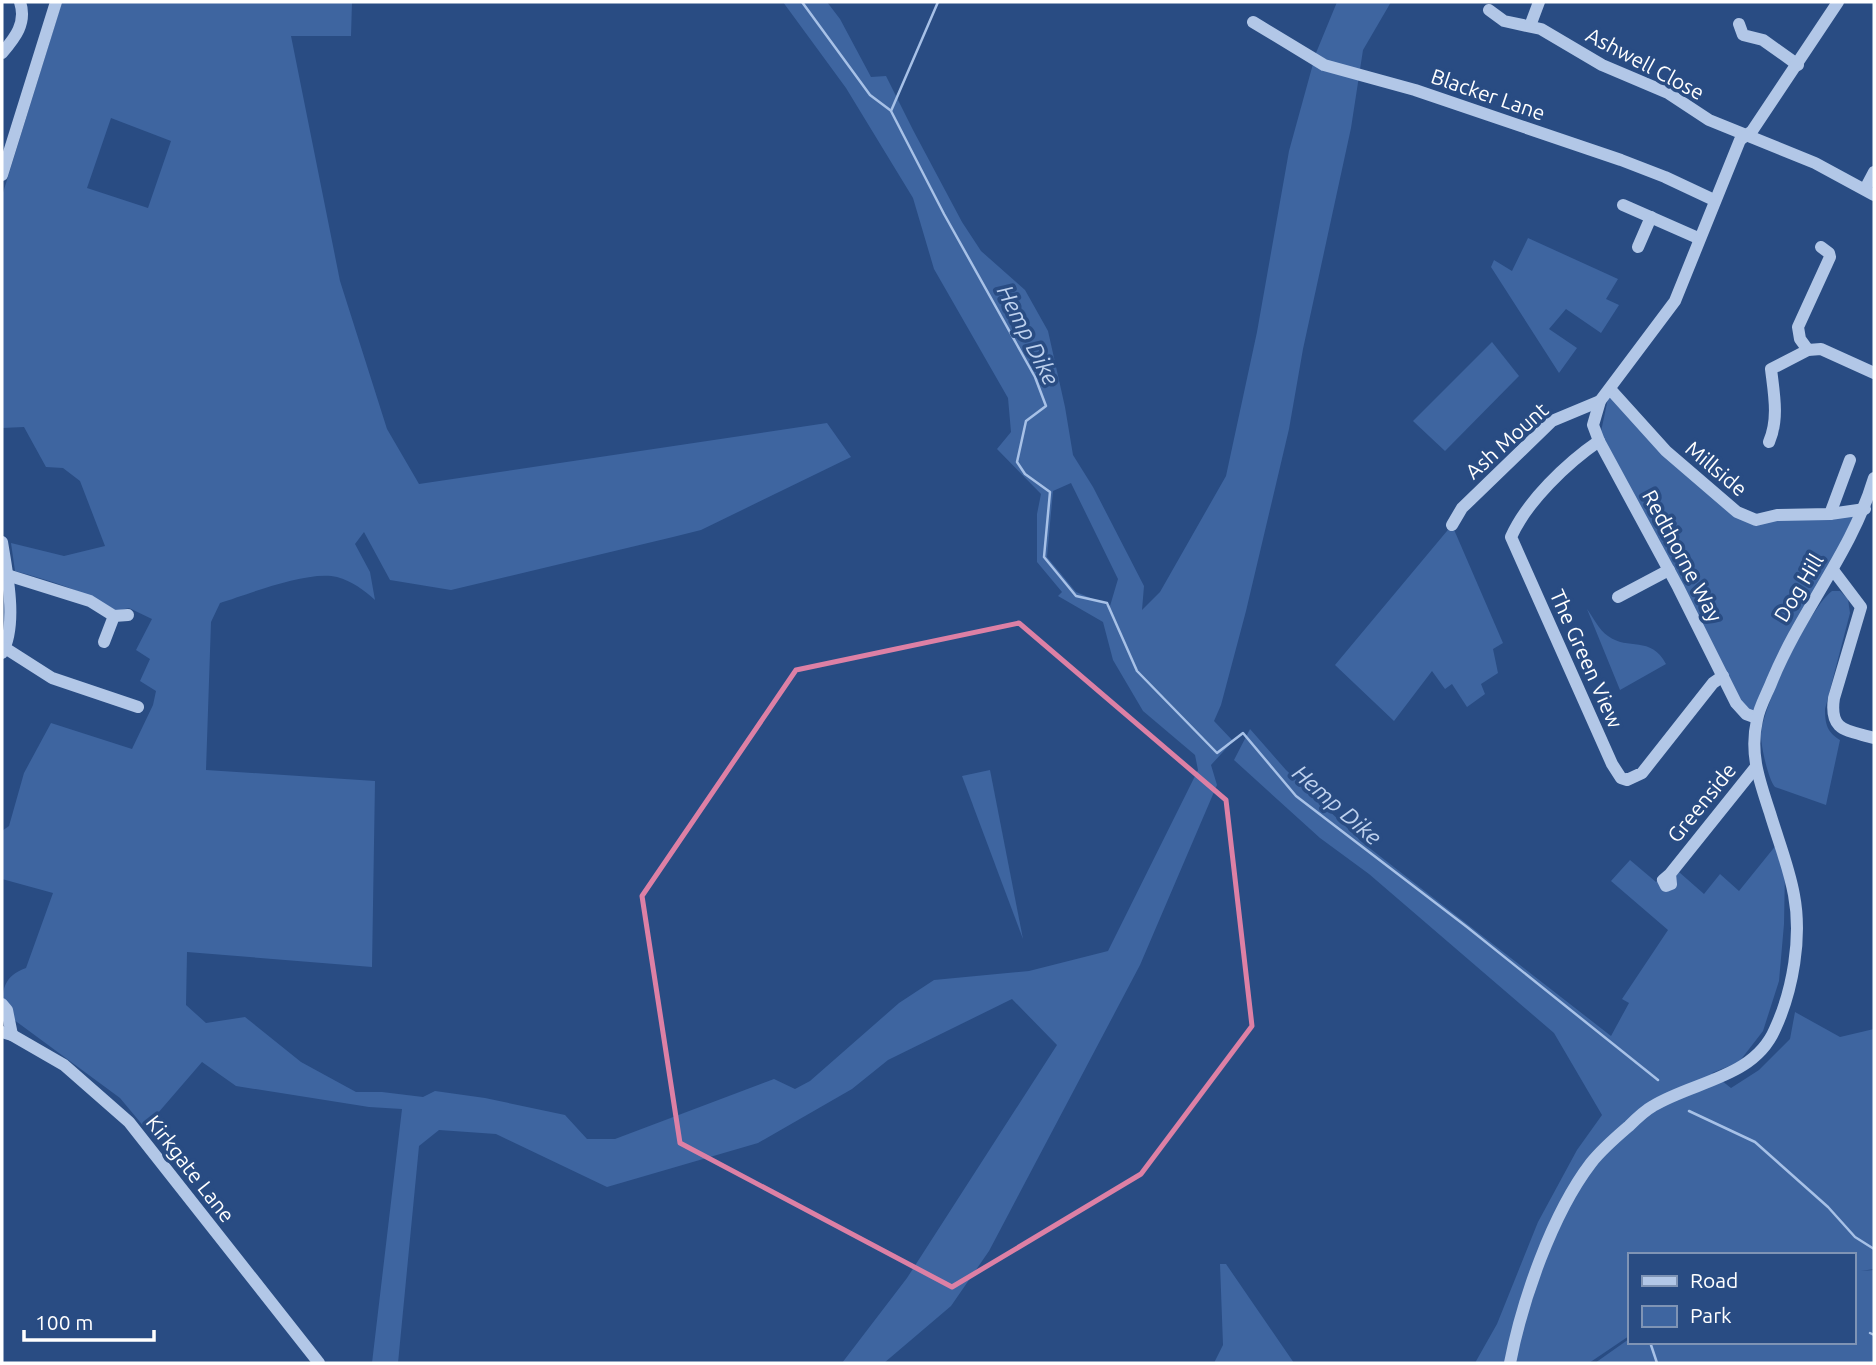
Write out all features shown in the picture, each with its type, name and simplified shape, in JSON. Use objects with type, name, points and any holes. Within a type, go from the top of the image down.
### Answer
[{"type":"street","points":[[2,53],[20,29],[20,2]]},
{"type":"street","points":[[2,175],[56,2]]},
{"type":"street","points":[[1530,26],[1539,2]]},
{"type":"street","points":[[1600,401],[1675,301],[1698,238],[1740,140],[1752,131],[1838,2]]},
{"type":"street","name":"Ashwell Close","points":[[1489,10],[1504,21],[1541,29],[1602,65],[1668,93],[1709,120],[1815,163],[1870,192]]},
{"type":"street","name":"Blacker Lane","points":[[1253,22],[1324,65],[1415,90],[1628,163],[1714,200]]},
{"type":"street","points":[[1739,24],[1743,35],[1763,40],[1798,65]]},
{"type":"street","points":[[1870,192],[1874,172]]},
{"type":"street","points":[[1623,205],[1698,238]]},
{"type":"street","points":[[1638,247],[1651,217]]},
{"type":"street","points":[[1808,350],[1800,339],[1798,327],[1830,257],[1821,247]]},
{"type":"street","points":[[1769,442],[1774,431],[1775,414],[1772,369],[1808,350],[1821,349],[1874,373]]},
{"type":"street","name":"Millside","points":[[1610,389],[1666,451],[1748,519],[1865,509]]},
{"type":"street","name":"Redthorne Way","points":[[1600,401],[1593,425],[1599,441],[1740,708],[1746,714],[1757,718]]},
{"type":"street","name":"Ash Mount","points":[[1452,525],[1462,508],[1552,421],[1600,401]]},
{"type":"street","name":"The Green View","points":[[1599,441],[1575,458],[1519,519],[1511,537],[1612,764],[1621,778],[1628,780],[1642,773],[1713,683],[1723,676]]},
{"type":"street","points":[[1830,514],[1850,460]]},
{"type":"street","name":"Dog Hill","points":[[1757,718],[1791,639],[1833,570],[1865,509],[1874,478]]},
{"type":"street","points":[[2,542],[7,575],[9,627],[3,651],[52,678],[138,707]]},
{"type":"street","points":[[1618,597],[1669,570]]},
{"type":"street","points":[[1833,570],[1868,608],[1832,711],[1839,727],[1874,737]]},
{"type":"street","points":[[7,575],[90,601],[114,616],[128,615]]},
{"type":"street","points":[[104,642],[114,616]]},
{"type":"street","points":[[1510,1363],[1516,1333],[1549,1242],[1569,1198],[1590,1165],[1606,1146],[1650,1107],[1675,1094],[1719,1078],[1758,1056],[1777,1026],[1796,947],[1797,917],[1791,880],[1755,768],[1757,718]]},
{"type":"street","name":"Greenside","points":[[1670,874],[1755,768]]},
{"type":"street","points":[[2,1004],[7,1010],[7,1034]]},
{"type":"street","name":"Kirkgate Lane","points":[[7,1034],[64,1065],[129,1122],[318,1363]]},
{"type":"highlighted area","points":[[1019,623],[1226,800],[1252,1026],[1141,1174],[952,1287],[680,1143],[642,896],[796,670]]},
{"type":"green space","points":[[62,2],[352,2],[351,36],[291,36],[340,281],[387,429],[419,484],[827,423],[851,457],[701,530],[451,590],[390,580],[364,532],[355,544],[370,572],[375,600],[358,586],[337,577],[311,577],[278,584],[220,603],[211,622],[206,770],[375,781],[372,967],[187,952],[186,1005],[206,1023],[245,1017],[301,1062],[356,1092],[423,1097],[435,1091],[485,1098],[565,1115],[587,1139],[615,1139],[774,1079],[795,1089],[810,1081],[899,1003],[934,980],[1029,971],[1108,951],[1198,770],[1195,755],[1143,711],[1113,660],[1103,622],[1058,596],[1062,592],[1037,562],[1037,514],[1041,494],[997,449],[1011,432],[1008,398],[934,269],[913,198],[846,88],[783,2],[827,2],[840,19],[871,77],[886,76],[962,222],[981,251],[1025,290],[1048,331],[1073,455],[1093,487],[1144,586],[1142,610],[1160,592],[1226,476],[1257,332],[1289,151],[1316,53],[1337,2],[1391,2],[1363,50],[1351,128],[1303,349],[1289,429],[1246,611],[1221,705],[1214,721],[1233,741],[1211,765],[1217,785],[1140,965],[989,1251],[951,1306],[884,1363],[842,1363],[907,1278],[1057,1045],[1012,999],[888,1060],[852,1089],[758,1143],[607,1187],[496,1134],[439,1130],[419,1146],[398,1363],[372,1363],[402,1109],[369,1107],[236,1086],[202,1062],[145,1128],[120,1098],[2,1011],[6,984],[13,975],[26,968],[53,893],[2,879],[2,831],[9,826],[24,773],[51,723],[132,749],[153,705],[156,691],[140,681],[150,659],[136,650],[152,619],[129,608],[117,611],[68,587],[15,571],[11,543],[64,556],[105,546],[80,481],[63,468],[46,467],[24,427],[2,428],[2,196]],"holes":[[[111,118],[171,141],[148,208],[87,188]],[[1071,483],[1118,579],[1110,606],[1076,592],[1047,557],[1053,491]]]},
{"type":"green space","points":[[1528,238],[1618,279],[1606,299],[1619,305],[1601,333],[1566,309],[1549,329],[1577,348],[1559,373],[1491,267],[1494,260],[1512,271]]},
{"type":"green space","points":[[1492,342],[1519,376],[1445,451],[1413,421]]},
{"type":"green space","points":[[1610,389],[1636,420],[1748,518],[1865,509],[1757,718],[1746,714],[1599,441]]},
{"type":"green space","points":[[1452,525],[1503,643],[1493,649],[1498,673],[1481,684],[1485,694],[1467,707],[1452,684],[1445,689],[1432,671],[1394,721],[1335,665]]},
{"type":"green space","points":[[1832,591],[1840,591],[1848,599],[1850,613],[1825,709],[1828,727],[1840,740],[1826,805],[1775,787],[1765,762],[1761,735],[1769,703],[1789,658],[1812,616]]},
{"type":"green space","points":[[1587,609],[1608,636],[1623,643],[1646,646],[1660,655],[1666,664],[1620,690]]},
{"type":"green space","points":[[1250,729],[1286,770],[1363,843],[1611,1036],[1629,1003],[1622,999],[1668,930],[1611,881],[1630,860],[1656,882],[1671,865],[1704,894],[1720,874],[1739,891],[1777,844],[1785,870],[1779,981],[1763,1031],[1739,1062],[1712,1073],[1731,1088],[1759,1070],[1790,1039],[1795,1012],[1840,1037],[1874,1029],[1874,1269],[1861,1271],[1874,1270],[1874,1363],[1595,1363],[1628,1340],[1628,1344],[1855,1344],[1855,1253],[1628,1253],[1628,1337],[1589,1363],[1475,1363],[1497,1324],[1538,1222],[1577,1150],[1602,1115],[1554,1033],[1369,874],[1320,838],[1234,760]]},
{"type":"green space","points":[[990,770],[1023,939],[962,776]]},
{"type":"green space","points":[[1220,1264],[1226,1264],[1294,1363],[1214,1363],[1223,1345]]},
{"type":"waterway","points":[[802,2],[870,95],[890,110]]},
{"type":"waterway","name":"Hemp Dike","points":[[938,2],[891,111],[944,214],[1035,377],[1046,406],[1026,421],[1017,462],[1025,474],[1050,492],[1044,557],[1076,596],[1107,603],[1137,671],[1217,753],[1243,733],[1296,796],[1467,927],[1658,1080]]},
{"type":"waterway","points":[[1689,1111],[1755,1142],[1828,1207],[1855,1237],[1874,1249]]},
{"type":"waterway","points":[[1870,1333],[1874,1335]]},
{"type":"waterway","points":[[1651,1345],[1657,1363]]}]
